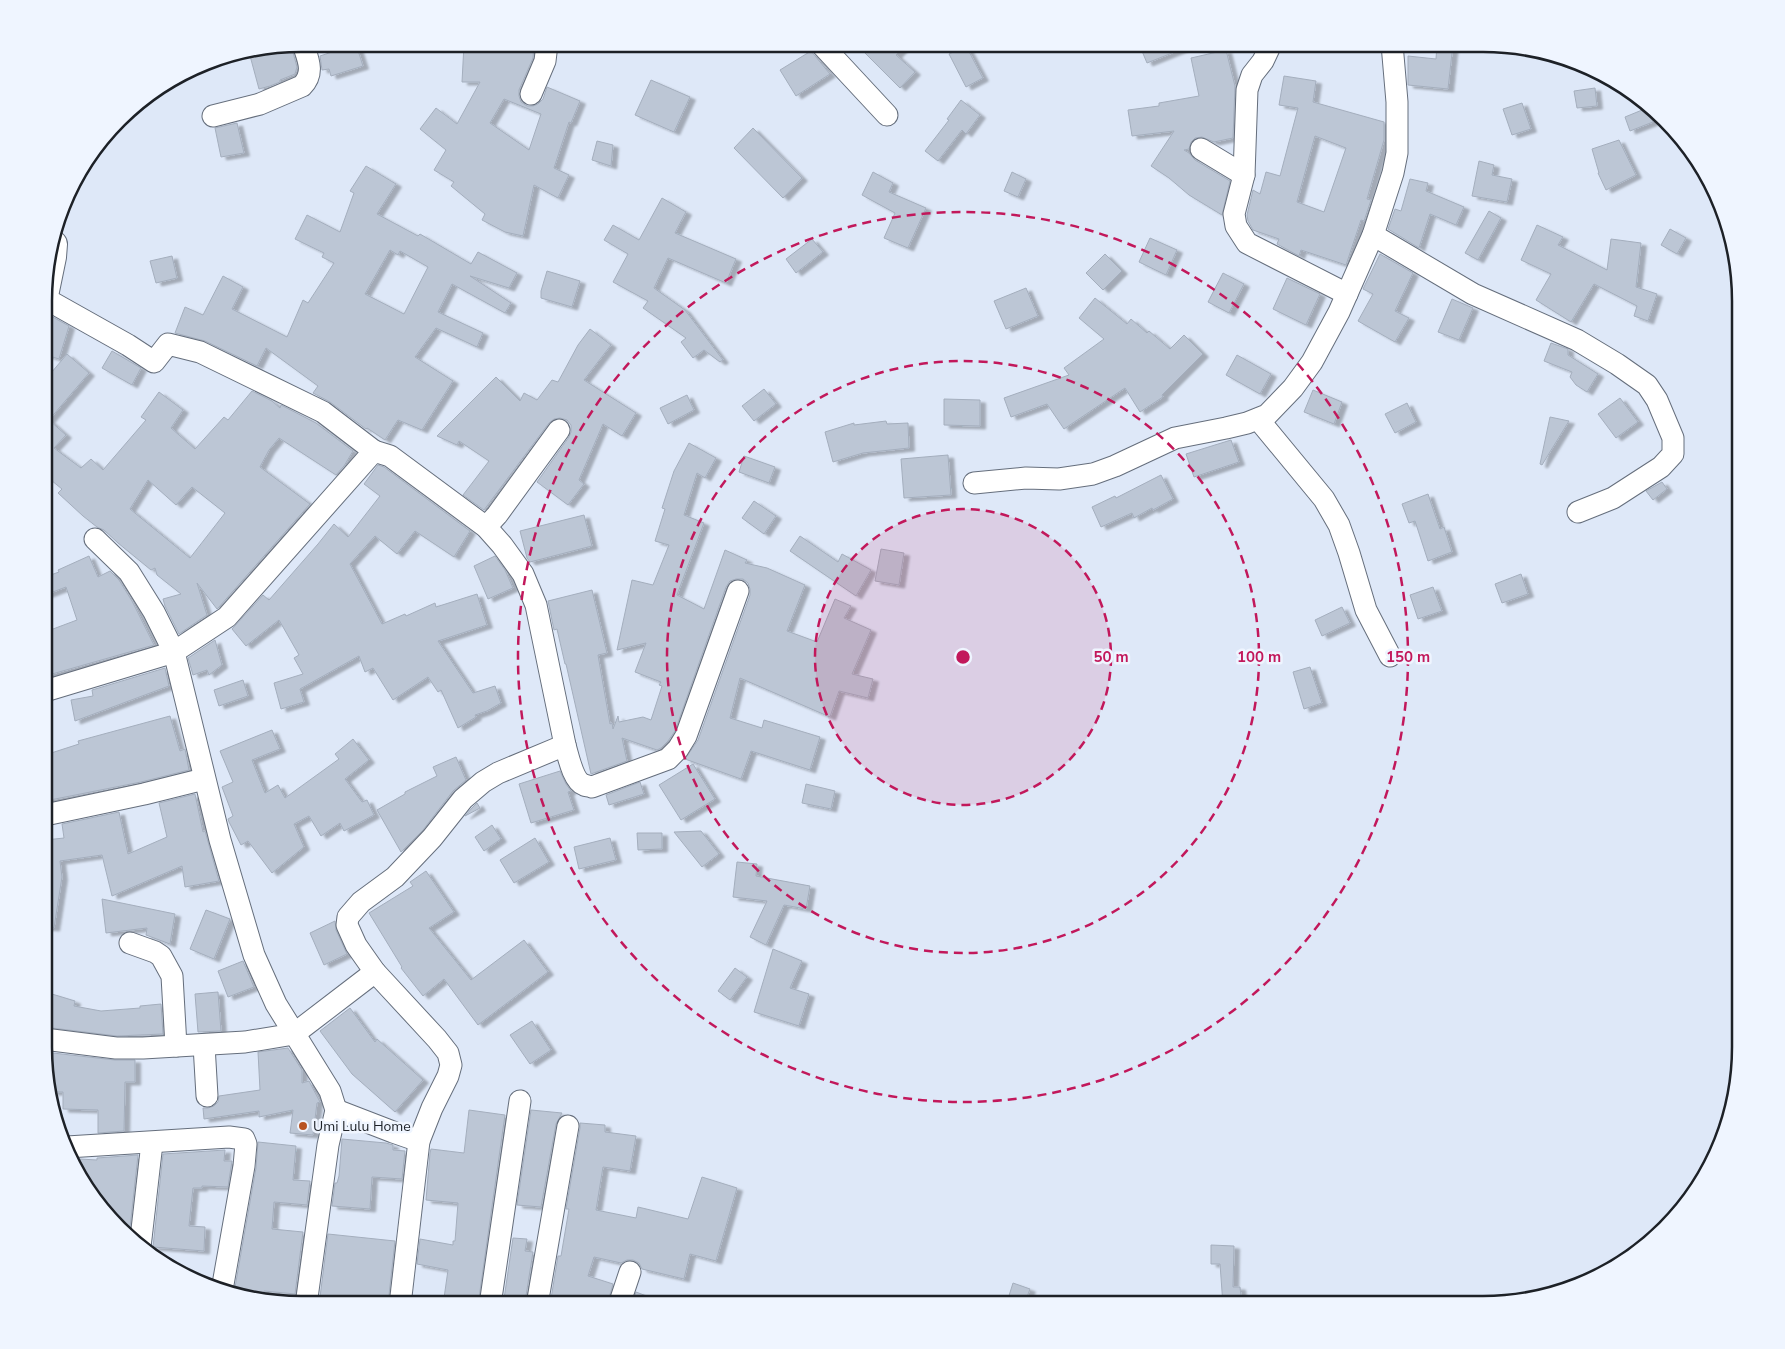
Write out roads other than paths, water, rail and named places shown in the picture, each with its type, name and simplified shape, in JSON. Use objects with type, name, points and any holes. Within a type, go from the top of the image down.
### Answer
[{"type":"street","points":[[213,116],[260,104],[302,86],[307,81],[310,73],[306,52]]},
{"type":"street","points":[[531,94],[546,52]]},
{"type":"street","points":[[828,52],[887,115]]},
{"type":"street","points":[[1267,52],[1263,61],[1252,75],[1247,90],[1244,175],[1234,214],[1236,226],[1247,242],[1347,294]]},
{"type":"street","points":[[974,483],[1026,478],[1059,479],[1093,474],[1115,466],[1175,438],[1226,428],[1267,415],[1293,388],[1307,369],[1339,312],[1373,235],[1394,173],[1397,153],[1397,102],[1393,52]]},
{"type":"street","points":[[1201,150],[1244,175]]},
{"type":"street","points":[[1373,235],[1473,294],[1577,340],[1617,364],[1646,385],[1657,400],[1673,438],[1672,454],[1662,467],[1613,498],[1578,512]]},
{"type":"street","points":[[52,302],[98,327],[154,362],[168,344],[200,352],[323,412],[374,451],[390,456],[486,527],[523,574],[536,605],[565,744],[578,781],[584,785],[592,786],[668,759],[678,748],[686,736],[738,591]]},
{"type":"street","points":[[1258,419],[1318,492],[1339,525],[1366,610],[1390,656]]},
{"type":"street","points":[[486,527],[497,515],[559,430]]},
{"type":"street","points":[[52,689],[174,652],[227,617],[374,451]]},
{"type":"street","points":[[95,539],[129,572],[154,612],[174,652],[230,880],[254,955],[276,1004],[330,1091],[336,1110],[328,1145],[307,1296]]},
{"type":"street","points":[[401,1296],[419,1141],[432,1108],[448,1076],[451,1065],[448,1054],[437,1039],[375,972],[356,946],[347,925],[348,917],[353,910],[395,877],[432,838],[463,799],[483,782],[498,773],[565,744]]},
{"type":"street","points":[[52,814],[204,779]]},
{"type":"street","points":[[130,943],[155,952],[166,964],[172,976],[176,1046]]},
{"type":"street","points":[[52,1040],[116,1048],[245,1042],[294,1034],[375,972]]},
{"type":"street","points":[[204,1045],[207,1096]]},
{"type":"street","points":[[491,1296],[520,1101]]},
{"type":"street","points":[[336,1110],[419,1141]]},
{"type":"street","points":[[539,1296],[568,1126]]},
{"type":"street","points":[[73,1148],[229,1137],[244,1139],[246,1144],[244,1166],[223,1284]]},
{"type":"street","points":[[141,1238],[152,1142]]},
{"type":"street","points":[[622,1296],[630,1272]]},
{"type":"place","name":"Umi Lulu Home","points":[[303,1126]]}]
